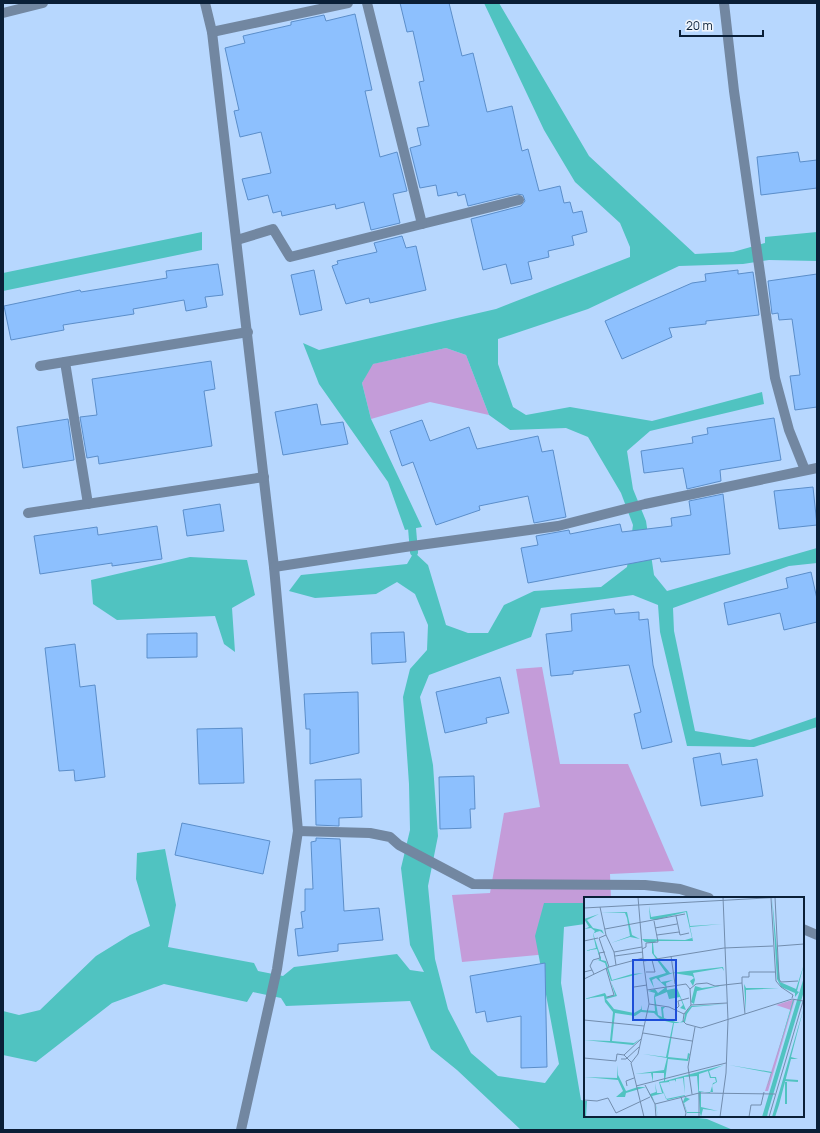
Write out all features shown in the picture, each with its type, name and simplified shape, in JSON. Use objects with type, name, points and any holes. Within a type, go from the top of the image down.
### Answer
[{"type":"street","points":[[3,13],[43,3]]},
{"type":"street","points":[[206,3],[212,32],[248,332],[274,567],[298,831],[277,968],[241,1130]]},
{"type":"street","points":[[212,32],[348,3]]},
{"type":"street","points":[[367,3],[422,224]]},
{"type":"street","points":[[724,3],[734,92],[775,378],[789,430],[805,470]]},
{"type":"street","points":[[237,240],[273,229],[290,257],[520,200]]},
{"type":"street","points":[[40,366],[248,332]]},
{"type":"street","points":[[65,362],[88,504]]},
{"type":"street","points":[[274,567],[558,526],[645,504],[817,468]]},
{"type":"street","points":[[28,513],[264,477]]},
{"type":"street","points":[[298,831],[370,833],[390,837],[399,845],[473,884],[645,885],[680,889],[706,897]]},
{"type":"shaded area","points":[[484,3],[499,3],[589,156],[695,254],[733,252],[765,243],[765,237],[817,232],[817,261],[769,260],[743,264],[679,266],[588,309],[498,339],[498,364],[513,407],[526,415],[570,407],[652,421],[762,392],[764,404],[650,431],[627,451],[633,489],[646,521],[654,575],[667,591],[817,548],[817,563],[789,566],[673,608],[674,631],[695,731],[750,740],[817,717],[817,727],[754,747],[687,746],[660,632],[658,605],[633,595],[541,608],[531,637],[429,675],[420,697],[433,765],[438,836],[428,886],[435,959],[448,1009],[471,1053],[498,1076],[545,1083],[559,1064],[535,936],[544,903],[584,903],[584,924],[564,927],[561,983],[581,1100],[584,1101],[584,1117],[688,1117],[707,1119],[733,1130],[521,1130],[457,1070],[431,1049],[410,1001],[286,1006],[281,998],[253,992],[247,1002],[164,984],[112,1003],[36,1062],[3,1055],[3,1011],[19,1015],[40,1010],[96,956],[130,935],[150,926],[136,879],[137,853],[165,849],[176,905],[168,947],[254,963],[258,971],[283,976],[294,967],[397,954],[410,970],[424,972],[410,945],[401,868],[410,830],[409,784],[403,697],[410,669],[427,650],[428,625],[415,594],[397,582],[376,594],[315,598],[289,591],[301,575],[407,564],[414,552],[428,565],[446,625],[468,633],[488,633],[504,605],[534,591],[601,587],[627,567],[633,525],[621,493],[588,437],[566,428],[510,430],[489,415],[466,355],[446,348],[373,364],[362,383],[371,419],[422,527],[405,530],[388,482],[319,384],[303,343],[319,350],[496,309],[630,257],[630,247],[620,223],[575,182],[544,130]]},
{"type":"shaded area","points":[[202,232],[202,250],[3,291],[3,273]]},
{"type":"shaded area","points":[[446,348],[466,355],[489,415],[430,402],[371,419],[362,383],[372,364]]},
{"type":"shaded area","points":[[190,557],[247,560],[255,595],[232,608],[235,652],[224,644],[215,616],[117,620],[93,604],[91,580]]},
{"type":"shaded area","points":[[542,667],[560,764],[628,764],[674,871],[610,874],[611,897],[584,897],[584,911],[555,914],[548,954],[462,962],[452,895],[490,893],[504,813],[540,807],[516,669]]},
{"type":"building","points":[[400,3],[449,3],[462,56],[473,53],[487,112],[512,106],[522,151],[528,149],[539,191],[560,186],[564,203],[570,202],[573,213],[582,211],[587,232],[572,236],[574,245],[548,251],[549,257],[528,262],[532,279],[511,284],[506,264],[483,270],[471,219],[521,206],[525,201],[523,195],[517,194],[468,206],[465,194],[458,196],[457,192],[438,196],[436,185],[420,188],[410,148],[421,145],[417,128],[429,126],[419,82],[424,81],[413,31],[407,32]]},
{"type":"building","points":[[355,14],[372,90],[365,91],[380,157],[397,152],[407,191],[393,194],[400,223],[371,230],[364,202],[336,209],[335,204],[282,216],[281,211],[273,213],[268,195],[248,200],[242,179],[271,173],[261,132],[240,137],[234,111],[239,110],[225,48],[245,43],[243,36],[291,25],[291,22],[324,15],[326,21]]},
{"type":"building","points":[[798,152],[800,162],[817,160],[817,188],[761,195],[757,157]]},
{"type":"building","points":[[402,236],[406,248],[416,246],[426,290],[370,303],[369,298],[346,304],[332,266],[338,264],[337,261],[377,252],[374,243]]},
{"type":"building","points":[[218,264],[223,295],[205,297],[207,307],[186,311],[184,300],[133,309],[134,314],[63,325],[64,330],[11,340],[4,306],[80,290],[81,292],[167,278],[166,271]]},
{"type":"building","points":[[314,270],[322,310],[300,315],[291,275]]},
{"type":"building","points":[[738,270],[738,274],[753,272],[759,315],[706,321],[706,324],[669,328],[672,337],[622,359],[605,321],[692,283],[706,281],[705,274]]},
{"type":"building","points":[[817,274],[817,407],[795,410],[790,376],[800,375],[792,319],[779,320],[778,313],[772,314],[768,281]]},
{"type":"building","points":[[211,361],[215,389],[204,391],[212,446],[99,464],[98,456],[87,458],[80,417],[97,415],[92,379]]},
{"type":"building","points":[[317,404],[321,425],[343,422],[348,444],[283,455],[275,412]]},
{"type":"building","points":[[774,418],[781,460],[720,470],[721,481],[687,489],[683,468],[644,473],[641,451],[693,443],[692,437],[708,434],[707,428]]},
{"type":"building","points":[[68,419],[74,460],[23,468],[17,427]]},
{"type":"building","points":[[422,420],[430,441],[469,427],[477,449],[538,436],[542,452],[553,450],[566,517],[534,523],[528,496],[479,506],[480,510],[436,525],[413,462],[402,466],[390,431]]},
{"type":"building","points":[[813,487],[817,525],[779,529],[774,491]]},
{"type":"building","points":[[723,494],[730,554],[661,562],[660,558],[528,583],[521,548],[538,545],[536,536],[569,530],[570,534],[620,524],[622,532],[672,526],[671,518],[691,515],[689,501]]},
{"type":"building","points":[[220,504],[224,531],[187,536],[183,510]]},
{"type":"building","points":[[157,526],[162,559],[112,566],[112,563],[40,574],[34,536],[97,527],[98,535]]},
{"type":"building","points":[[811,572],[817,599],[817,622],[784,630],[780,613],[728,625],[724,603],[788,588],[786,578]]},
{"type":"building","points":[[614,609],[615,614],[639,612],[639,620],[648,619],[653,665],[672,742],[642,749],[634,714],[641,712],[629,665],[573,671],[573,674],[551,676],[546,634],[572,631],[571,614]]},
{"type":"building","points":[[404,632],[406,662],[372,664],[371,633]]},
{"type":"building","points":[[197,633],[197,657],[147,658],[147,634]]},
{"type":"building","points":[[75,644],[80,687],[95,685],[105,777],[75,781],[74,770],[59,771],[45,648]]},
{"type":"building","points":[[500,677],[509,713],[486,718],[487,723],[445,733],[436,692]]},
{"type":"building","points":[[358,692],[359,753],[310,764],[310,729],[306,729],[304,694]]},
{"type":"building","points":[[242,728],[244,783],[199,784],[197,729]]},
{"type":"building","points":[[720,753],[722,765],[757,759],[763,796],[701,806],[693,758]]},
{"type":"building","points":[[474,776],[475,809],[470,809],[471,828],[440,829],[439,777]]},
{"type":"building","points":[[361,779],[362,817],[339,818],[339,826],[316,825],[315,780]]},
{"type":"building","points":[[182,823],[270,841],[263,874],[175,855]]},
{"type":"building","points":[[316,838],[340,839],[344,911],[379,908],[383,940],[338,944],[338,951],[298,956],[295,929],[303,928],[301,912],[305,911],[305,889],[313,889],[311,842],[316,841]]},
{"type":"building","points":[[545,963],[547,1067],[521,1068],[521,1016],[487,1022],[485,1011],[476,1013],[470,976]]},
{"type":"waterway","points":[[412,528],[414,552]]}]
